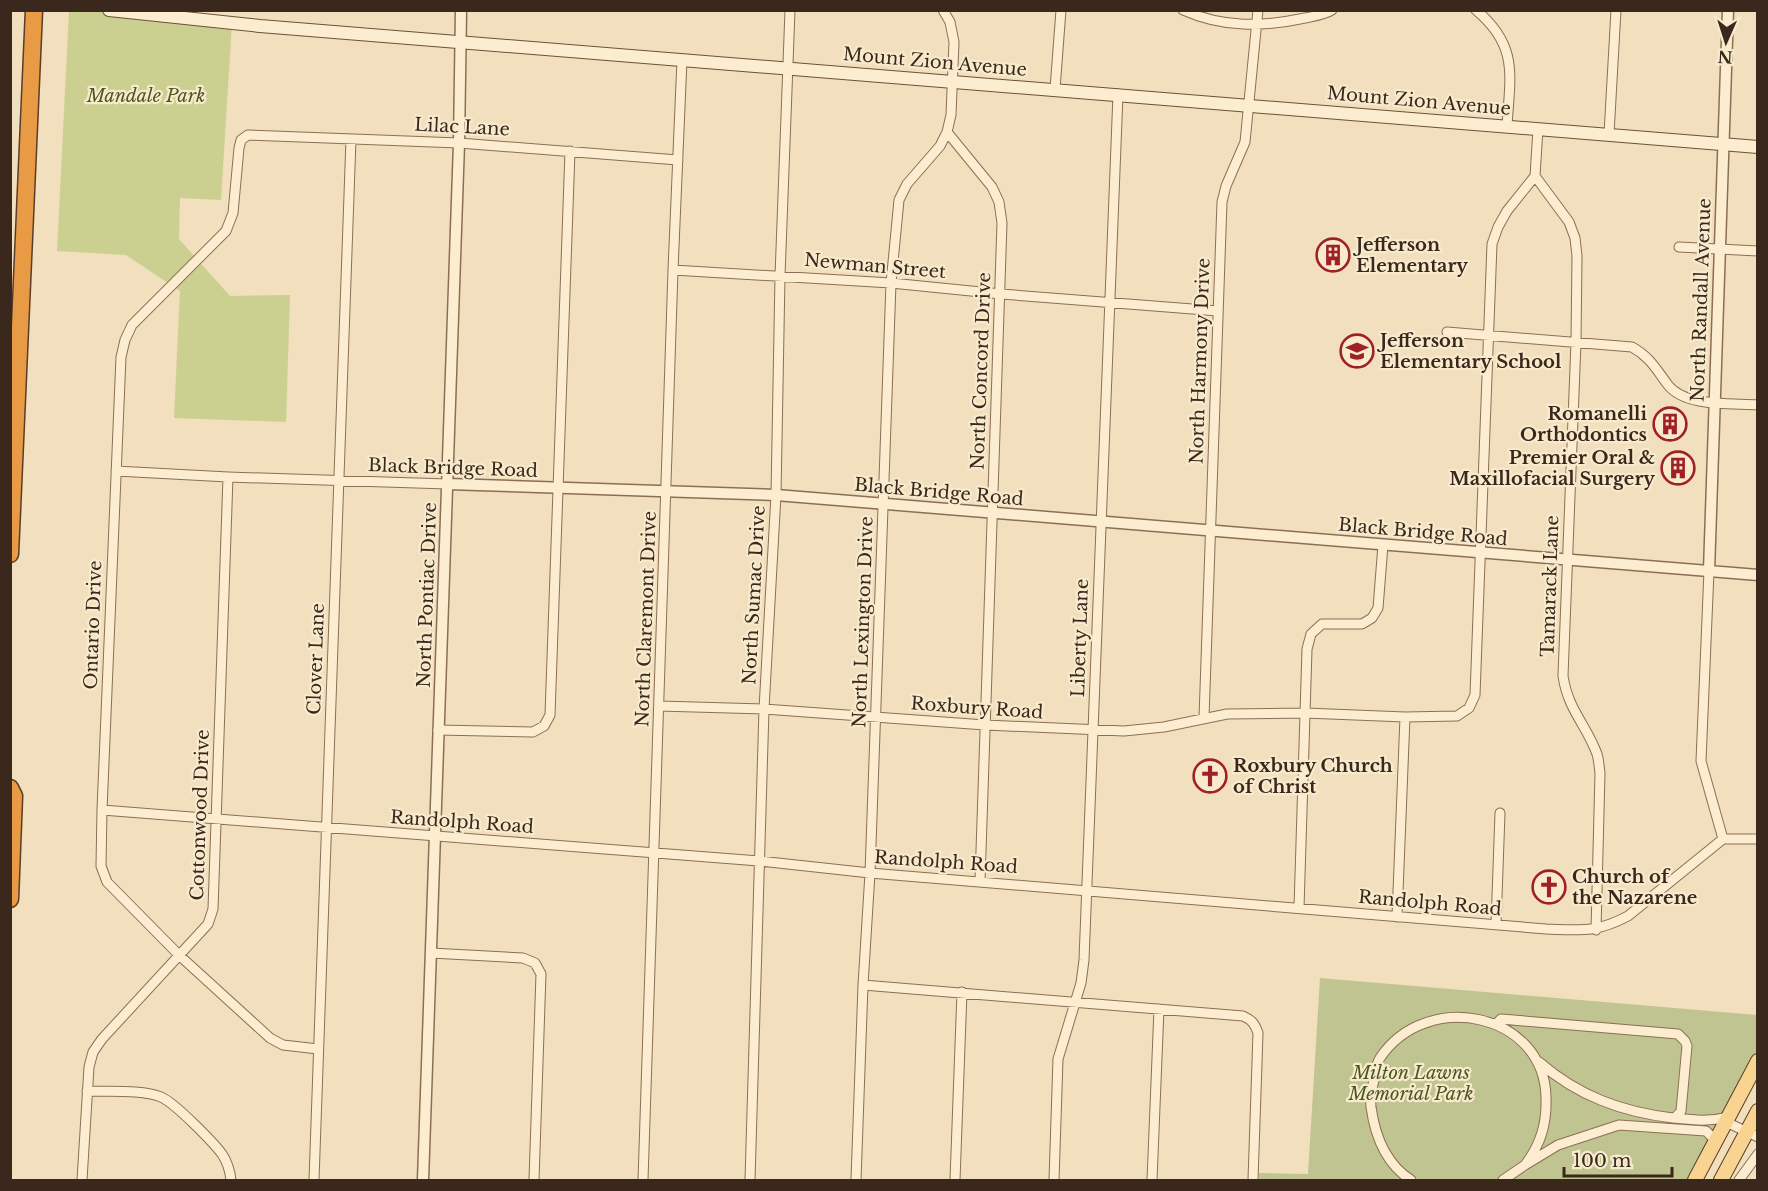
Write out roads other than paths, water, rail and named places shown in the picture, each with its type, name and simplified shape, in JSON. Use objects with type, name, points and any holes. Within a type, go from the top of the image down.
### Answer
[{"type":"highway","points":[[10,554],[33,16]]},
{"type":"highway","points":[[10,788],[14,796],[10,898]]},
{"type":"main road","name":"Mount Zion Avenue","points":[[109,10],[241,24],[1758,147]]},
{"type":"main road","points":[[1695,1180],[1758,1061]]},
{"type":"main road","points":[[1721,1180],[1752,1134],[1758,1111]]},
{"type":"street","name":"North Pontiac Drive","points":[[423,1180],[459,142],[461,10]]},
{"type":"street","name":"North Sumac Drive","points":[[750,1180],[764,709],[776,495],[780,276],[790,10]]},
{"type":"street","name":"North Lexington Drive","points":[[856,1180],[863,985],[870,873],[891,283],[899,200],[907,184],[940,146],[947,132],[951,115],[954,42],[950,22],[943,10]]},
{"type":"street","points":[[1055,89],[1061,10]]},
{"type":"street","points":[[1183,10],[1214,21],[1257,26],[1332,10]]},
{"type":"street","name":"North Harmony Drive","points":[[1204,717],[1222,202],[1226,186],[1245,142],[1258,10]]},
{"type":"street","points":[[1476,10],[1501,36],[1508,53],[1510,71],[1507,126]]},
{"type":"street","points":[[1610,134],[1616,10]]},
{"type":"street","name":"North Randall Avenue","points":[[1723,839],[1701,761],[1728,10]]},
{"type":"street","name":"North Claremont Drive","points":[[643,1180],[682,60]]},
{"type":"street","name":"Liberty Lane","points":[[1054,1180],[1058,1059],[1081,983],[1084,960],[1118,94]]},
{"type":"street","points":[[1481,553],[1492,244],[1498,226],[1507,211],[1535,176],[1538,129]]},
{"type":"street","name":"North Concord Drive","points":[[947,132],[992,188],[999,202],[1002,223],[980,881]]},
{"type":"street","name":"Lilac Lane","points":[[244,137],[259,134],[459,142],[678,160]]},
{"type":"street","name":"Ontario Drive","points":[[244,137],[239,148],[233,213],[226,231],[132,325],[124,340],[121,357],[116,471],[101,866],[107,882],[180,956],[270,1038],[283,1045],[318,1049]]},
{"type":"street","name":"Clover Lane","points":[[314,1180],[351,139]]},
{"type":"street","points":[[438,730],[533,732],[543,726],[550,715],[570,151]]},
{"type":"street","name":"Tamarack Lane","points":[[1535,176],[1569,222],[1575,238],[1577,256],[1576,342],[1563,676],[1565,692],[1571,707],[1597,754],[1600,773],[1596,930]]},
{"type":"street","points":[[1679,247],[1758,251]]},
{"type":"street","name":"Newman Street","points":[[673,270],[891,283],[1218,311]]},
{"type":"street","points":[[1447,332],[1632,347],[1650,358],[1667,384],[1678,394],[1689,399],[1758,405]]},
{"type":"street","name":"Black Bridge Road","points":[[116,471],[228,477],[776,495],[1758,575]]},
{"type":"street","name":"Cottonwood Drive","points":[[82,1180],[89,1066],[93,1052],[102,1039],[207,924],[213,909],[228,477]]},
{"type":"street","points":[[1299,908],[1307,649],[1311,634],[1322,624],[1362,624],[1372,618],[1378,608],[1383,545]]},
{"type":"street","name":"Roxbury Road","points":[[659,706],[764,709],[1093,731],[1164,727],[1227,714],[1457,716],[1469,708],[1475,695],[1481,553]]},
{"type":"street","points":[[1397,917],[1405,717]]},
{"type":"street","name":"Randolph Road","points":[[102,810],[759,861],[870,873],[1546,929],[1596,930],[1610,926],[1628,916],[1723,839]]},
{"type":"street","points":[[1496,924],[1500,813]]},
{"type":"street","points":[[1723,839],[1758,839]]},
{"type":"street","points":[[431,953],[523,958],[535,963],[541,974],[534,1180]]},
{"type":"street","points":[[863,985],[1243,1016],[1255,1024],[1258,1033],[1253,1180]]},
{"type":"street","points":[[955,1180],[962,992]]},
{"type":"street","points":[[1152,1180],[1159,1009]]},
{"type":"street","points":[[1411,1180],[1399,1176],[1379,1144],[1373,1122],[1370,1102],[1379,1059],[1409,1031],[1427,1022],[1448,1016],[1468,1017],[1496,1024],[1517,1038],[1558,1079],[1585,1094],[1624,1110],[1678,1114],[1693,1120],[1727,1119],[1752,1134]]},
{"type":"street","points":[[1496,1024],[1501,1018],[1678,1034],[1687,1046],[1678,1114]]},
{"type":"street","points":[[1517,1038],[1528,1021]]},
{"type":"street","points":[[1525,1165],[1542,1134],[1546,1115],[1546,1087],[1539,1062]]},
{"type":"street","points":[[87,1091],[148,1094],[162,1097],[222,1154],[229,1167],[231,1180]]},
{"type":"street","points":[[1619,1125],[1616,1120],[1617,1116],[1624,1110]]},
{"type":"street","points":[[1503,1180],[1557,1146],[1619,1125],[1706,1131],[1716,1141]]},
{"type":"street","points":[[1542,1134],[1545,1140],[1557,1146]]},
{"type":"street","points":[[1739,1180],[1758,1154]]},
{"type":"place","name":"Jefferson Elementary","points":[[1333,255]]},
{"type":"place","name":"Jefferson Elementary School","points":[[1357,351]]},
{"type":"place","name":"Romanelli Orthodontics","points":[[1670,424]]},
{"type":"place","name":"Premier Oral & Maxillofacial Surgery","points":[[1678,468]]},
{"type":"place","name":"Roxbury Church of Christ","points":[[1210,776]]},
{"type":"place","name":"Church of the Nazarene","points":[[1549,887]]},
{"type":"park label","name":"Mandale Park","points":[[146,96]]},
{"type":"park label","name":"Milton Lawns Memorial Park","points":[[1411,1083]]}]
